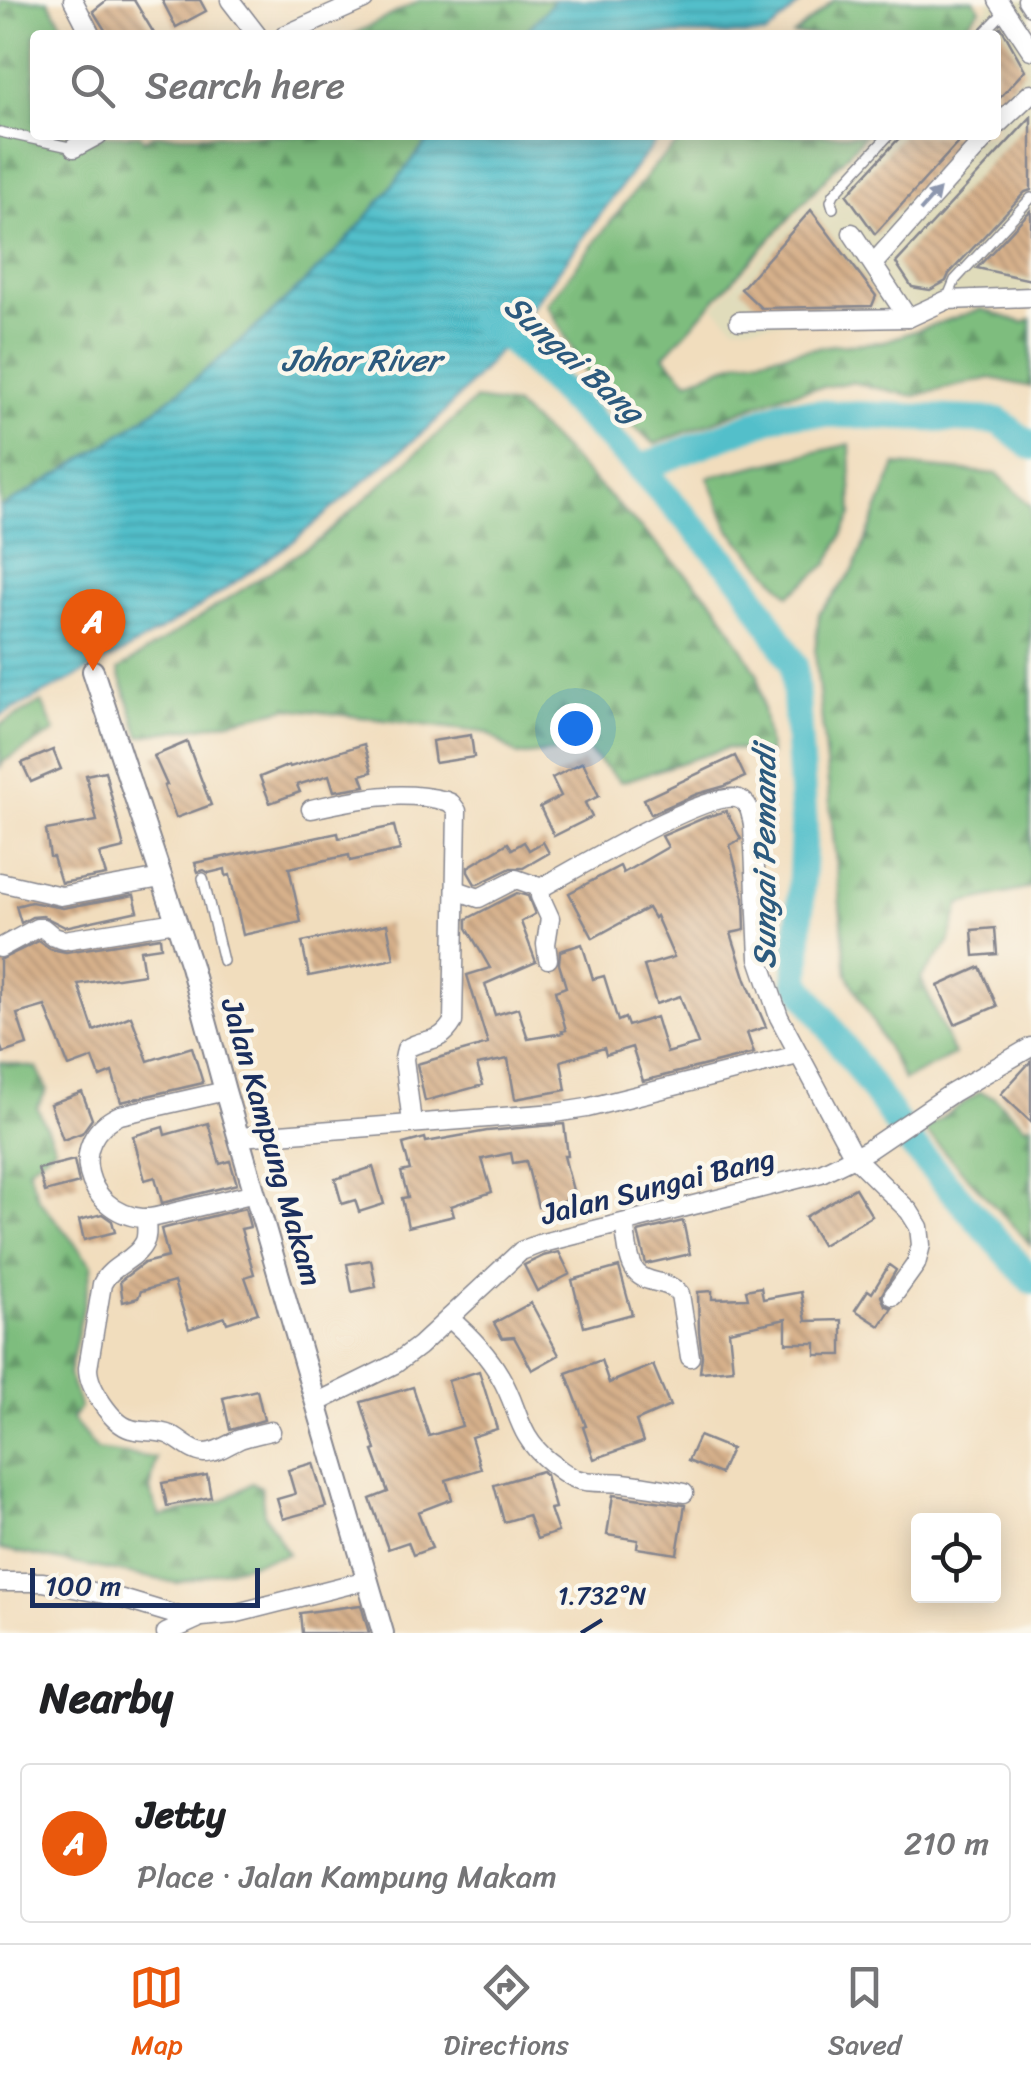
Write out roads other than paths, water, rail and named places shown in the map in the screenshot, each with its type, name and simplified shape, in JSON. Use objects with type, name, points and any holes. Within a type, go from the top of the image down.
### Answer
[{"type":"street","points":[[73,0],[88,30]]},
{"type":"street","points":[[230,0],[253,30]]},
{"type":"street","points":[[296,30],[364,0]]},
{"type":"street","points":[[1001,6],[1031,50]]},
{"type":"street","points":[[1002,119],[1031,93]]},
{"type":"street","points":[[74,148],[89,140]]},
{"type":"street","points":[[873,264],[984,140]]},
{"type":"street","points":[[852,233],[908,318]]},
{"type":"street","points":[[739,321],[908,318],[947,300],[1031,296]]},
{"type":"street","name":"Jalan Kampung Makam","points":[[93,670],[191,966],[383,1633]]},
{"type":"street","points":[[311,808],[406,794],[450,803],[457,811],[453,1022],[446,1034],[436,1040],[406,1048],[412,1124]]},
{"type":"street","points":[[548,960],[550,918],[540,896],[542,888],[676,815],[726,798],[739,799],[748,806],[753,825],[759,958],[779,1017],[798,1055],[861,1153],[919,1227],[921,1246],[916,1264],[893,1296]]},
{"type":"street","points":[[0,882],[61,896],[161,878]]},
{"type":"street","points":[[456,890],[479,898],[516,879],[542,888]]},
{"type":"street","points":[[0,948],[38,928],[64,940],[176,922]]},
{"type":"street","name":"Jalan Sungai Bang","points":[[316,1403],[395,1364],[521,1251],[821,1173],[861,1153],[1031,1047]]},
{"type":"street","points":[[238,1137],[556,1113],[798,1055]]},
{"type":"street","points":[[225,1091],[120,1114],[103,1126],[92,1141],[86,1166],[106,1202],[138,1217],[255,1193]]},
{"type":"street","points":[[146,1218],[144,1244],[114,1267],[102,1284],[88,1368],[95,1392],[129,1428],[154,1430],[200,1453],[270,1430]]},
{"type":"street","points":[[624,1223],[637,1274],[673,1286],[680,1294],[690,1357]]},
{"type":"street","points":[[449,1318],[493,1364],[528,1440],[563,1472],[587,1481],[621,1482],[684,1493]]},
{"type":"street","points":[[0,1582],[43,1582],[110,1594],[179,1616],[202,1617],[232,1614],[367,1580]]},
{"type":"street","points":[[166,1633],[202,1617]]},
{"type":"lane","points":[[985,30],[1001,6]]},
{"type":"lane","points":[[0,132],[30,138]]},
{"type":"lane","points":[[37,140],[74,148]]},
{"type":"lane","points":[[834,208],[834,194],[884,140]]},
{"type":"lane","points":[[947,300],[956,280],[1031,198]]},
{"type":"lane","points":[[203,878],[223,960]]},
{"type":"water","points":[[555,0],[804,0],[771,30],[528,30]]},
{"type":"water","name":"Johor River","points":[[429,140],[658,140],[508,339],[436,421],[295,540],[201,606],[124,652],[0,716],[0,508],[80,461],[192,382],[262,322],[368,216]]},
{"type":"waterway","name":"Sungai Bang","points":[[481,320],[508,339],[640,468],[786,412],[999,421],[1031,446]]},
{"type":"waterway","name":"Sungai Pemandi","points":[[640,468],[744,582],[794,665],[804,825],[797,981],[913,1146],[1031,1280]]},
{"type":"place","name":"Jetty","points":[[93,671]]}]
